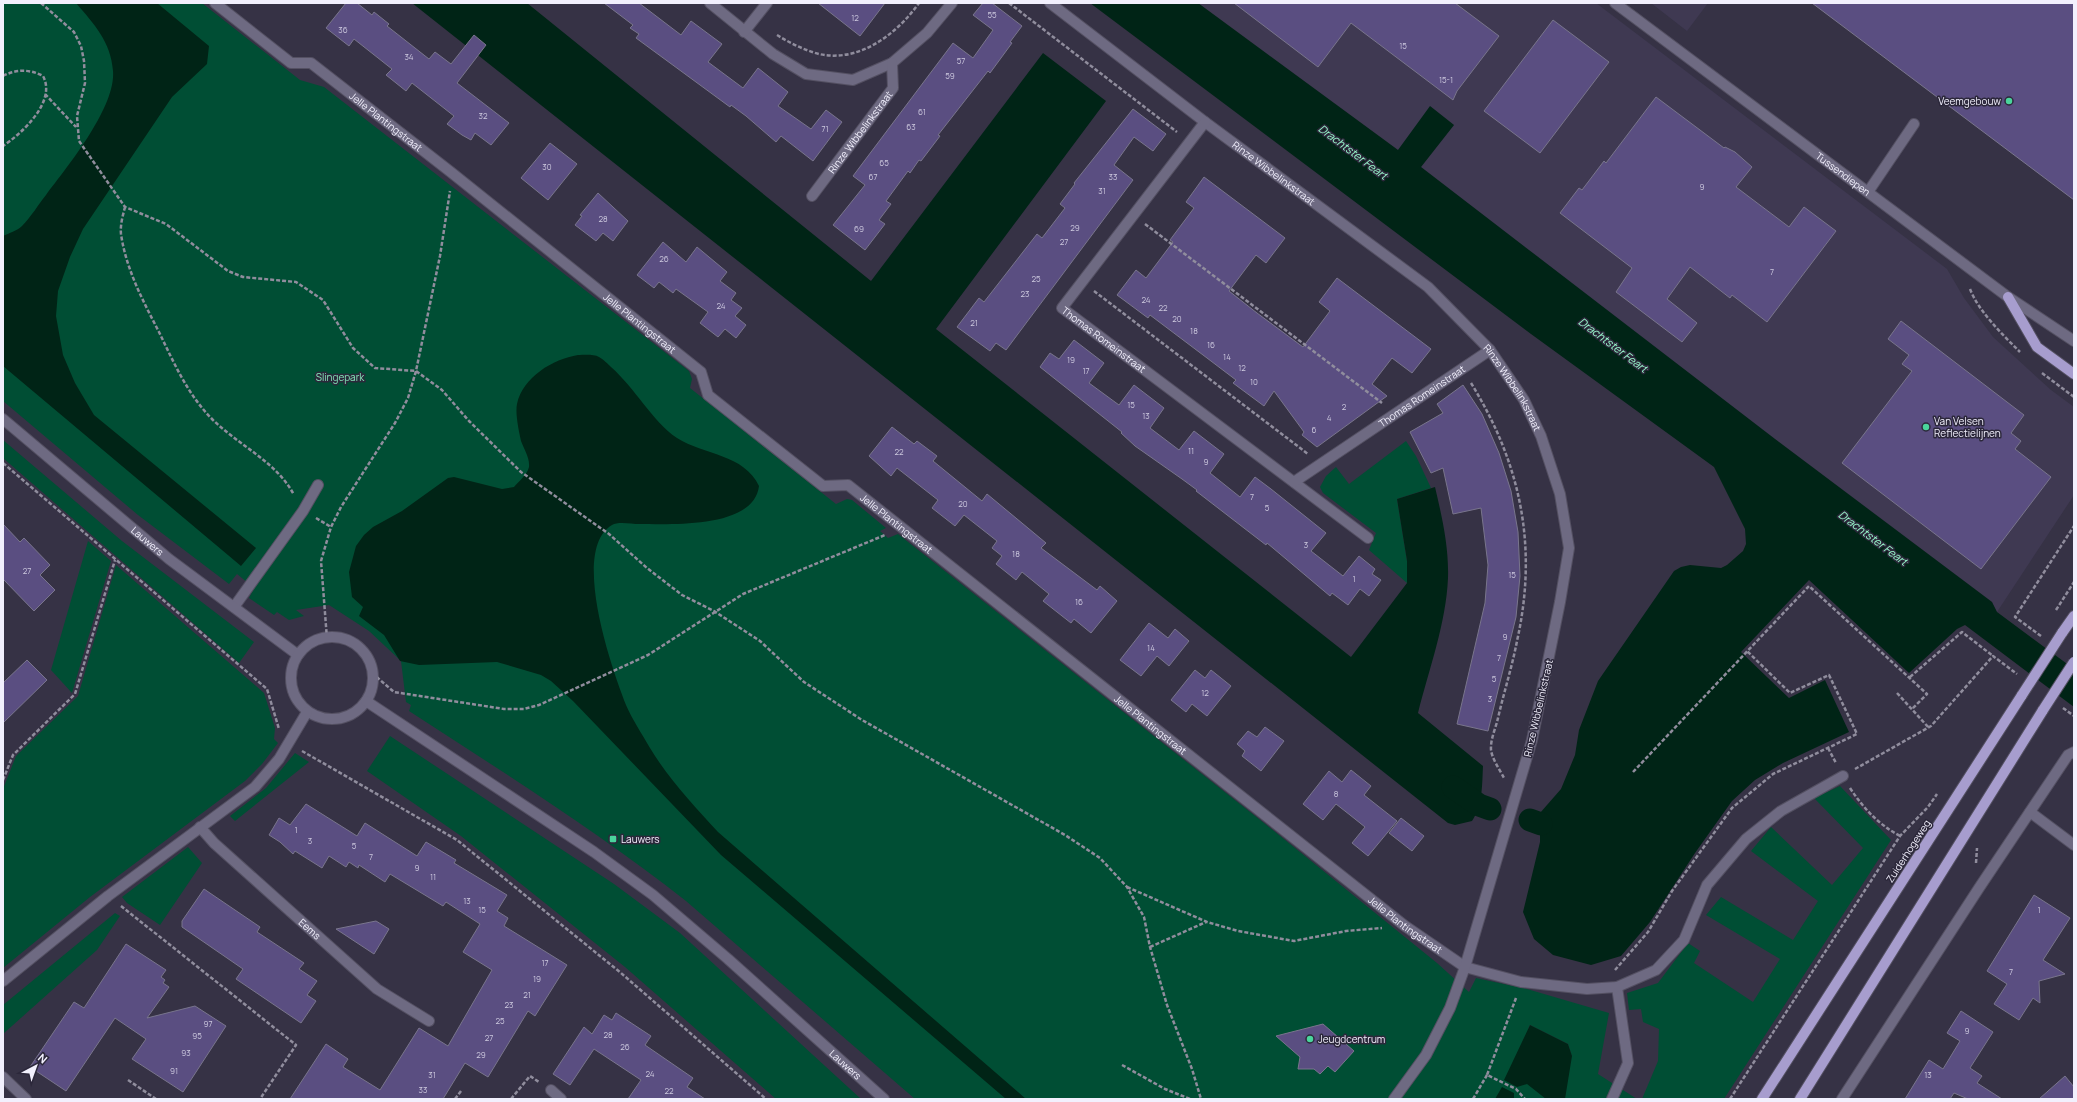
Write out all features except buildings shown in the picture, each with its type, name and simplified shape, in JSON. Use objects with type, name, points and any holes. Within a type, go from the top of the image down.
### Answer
[{"type":"main road","points":[[2008,297],[2038,347],[2074,374]]},
{"type":"main road","name":"Zuiderhogeweg","points":[[1762,1099],[2074,616]]},
{"type":"main road","points":[[1800,1099],[2074,662]]},
{"type":"street","name":"Jelle Plantingstraat","points":[[214,3],[291,63],[311,63],[452,173],[701,372],[708,395],[804,472],[823,486],[848,485],[1405,926],[1465,967],[1521,982],[1587,990],[1612,988],[1656,970],[1684,940],[1707,885],[1746,839],[1781,811],[1843,776]]},
{"type":"street","points":[[710,3],[773,54],[806,74],[853,80],[892,63],[927,33],[952,3]]},
{"type":"street","points":[[744,32],[767,3]]},
{"type":"street","name":"Rinze Wibbelinkstraat","points":[[1050,3],[1205,122],[1428,286],[1490,350],[1524,400],[1541,436],[1560,494],[1569,548],[1560,602],[1532,740],[1465,967]]},
{"type":"street","name":"Tussendiepen","points":[[1615,3],[2008,297],[2074,341]]},
{"type":"street","name":"Rinze Wibbelinkstraat","points":[[812,196],[893,88],[892,63]]},
{"type":"street","name":"Thomas Romeinstraat","points":[[1205,122],[1062,308],[1368,538]]},
{"type":"street","points":[[1868,192],[1914,124]]},
{"type":"street","name":"Thomas Romeinstraat","points":[[1294,482],[1490,350]]},
{"type":"street","name":"Lauwers","points":[[3,419],[169,559],[298,655]]},
{"type":"street","points":[[234,607],[303,511],[318,485]]},
{"type":"street","points":[[338,638],[350,641],[362,650],[368,660],[372,673],[372,688],[366,701],[361,708],[349,716],[326,719],[307,712],[298,701],[292,688],[292,668],[298,655],[304,648],[316,640],[327,639],[338,638]]},
{"type":"street","name":"Lauwers","points":[[366,701],[594,852],[653,895],[728,959],[884,1099]]},
{"type":"street","points":[[3,981],[108,896],[255,787],[274,766],[289,744],[307,712]]},
{"type":"street","points":[[1842,1099],[1979,888],[2071,753]]},
{"type":"street","points":[[2030,812],[2074,845]]},
{"type":"street","name":"Eems","points":[[200,827],[214,843],[377,989],[429,1021]]},
{"type":"street","points":[[1394,1099],[1426,1055],[1443,1025],[1465,967]]},
{"type":"street","points":[[1612,988],[1628,1064],[1612,1099]]},
{"type":"street","points":[[3,1077],[26,1099]]},
{"type":"street","points":[[551,1090],[561,1099]]},
{"type":"path","points":[[41,3],[74,32],[81,46],[84,62],[85,83],[77,116],[76,128],[79,141],[116,191],[125,207],[166,224],[228,271],[243,277],[296,282],[322,300],[353,348],[375,368],[416,371],[442,390],[469,421],[520,472],[609,534],[647,568],[682,595],[714,611],[760,641],[804,682],[862,720],[1065,835],[1100,858],[1127,887],[1144,917],[1150,947],[1167,1005],[1192,1069],[1201,1099]]},
{"type":"path","points":[[755,19],[769,30],[797,46],[820,54],[854,54],[880,42],[911,15],[920,3]]},
{"type":"path","points":[[1009,3],[1190,142]]},
{"type":"path","points":[[3,76],[22,70],[38,73],[45,80],[45,94],[37,114],[32,121],[3,146]]},
{"type":"path","points":[[45,94],[76,128]]},
{"type":"path","points":[[327,639],[321,561],[331,527],[341,507],[395,424],[408,398],[416,371],[447,219],[452,173]]},
{"type":"path","points":[[125,207],[121,231],[126,259],[148,310],[183,380],[197,402],[229,435],[264,460],[289,485],[303,511],[331,527]]},
{"type":"path","points":[[1134,215],[1395,414]]},
{"type":"path","points":[[1082,282],[1321,464]]},
{"type":"path","points":[[1968,285],[1973,298],[2006,338],[2021,353]]},
{"type":"path","points":[[2037,368],[2074,397]]},
{"type":"path","points":[[1462,369],[1480,398],[1497,431],[1511,466],[1522,506],[1526,544],[1526,579],[1518,640],[1490,748],[1506,782]]},
{"type":"path","points":[[3,463],[267,689],[279,729],[289,744],[457,840],[621,973],[766,1099]]},
{"type":"path","points":[[2045,639],[2015,617],[2074,526]]},
{"type":"path","points":[[372,673],[394,692],[484,706],[524,709],[553,699],[648,655],[714,611],[744,594],[902,528]]},
{"type":"path","points":[[3,780],[13,755],[75,694],[115,560]]},
{"type":"path","points":[[2055,612],[2074,582]]},
{"type":"path","points":[[1633,772],[1809,586],[1927,694],[1912,709]]},
{"type":"path","points":[[1910,677],[1962,632],[2018,674]]},
{"type":"path","points":[[1612,988],[1616,968],[1648,932],[1672,891],[1732,808],[1773,774],[1857,734],[1829,674],[1790,693],[1747,651]]},
{"type":"path","points":[[1900,836],[1883,826],[1862,806],[1843,776],[1929,728],[1992,656]]},
{"type":"path","points":[[1897,693],[1929,728]]},
{"type":"path","points":[[2062,707],[2074,716]]},
{"type":"path","points":[[1730,1099],[1900,836],[1928,807],[1940,789]]},
{"type":"path","points":[[1978,844],[1976,869],[1979,888]]},
{"type":"path","points":[[1127,887],[1207,922],[1238,931],[1294,941],[1346,931],[1405,926]]},
{"type":"path","points":[[108,896],[296,1045],[260,1099]]},
{"type":"path","points":[[1150,947],[1191,929],[1203,922],[1207,922]]},
{"type":"path","points":[[1473,1099],[1487,1075],[1512,1012],[1521,982]]},
{"type":"path","points":[[1122,1065],[1165,1089],[1190,1099]]},
{"type":"path","points":[[1487,1075],[1516,1089],[1525,1099]]},
{"type":"path","points":[[511,1099],[530,1076],[551,1090]]},
{"type":"path","points":[[128,1080],[156,1099]]},
{"type":"path","points":[[455,1099],[461,1091]]},
{"type":"shaded area","points":[[1198,3],[1596,3],[1947,269],[1964,298],[1993,337],[2051,390],[2074,407],[2074,495],[1997,612],[1992,602],[1775,439],[1421,167],[1454,125],[1431,107],[1398,150]]},
{"type":"shaded area","points":[[1651,3],[1708,3],[1687,31]]},
{"type":"green space","name":"Slingepark","points":[[3,3],[202,3],[300,80],[324,87],[689,371],[692,379],[690,388],[836,504],[847,499],[852,500],[886,528],[880,531],[888,538],[898,534],[1264,823],[1437,963],[1469,992],[1476,978],[1527,989],[1609,1013],[1598,1074],[1637,1099],[915,1099],[686,901],[619,851],[515,780],[409,711],[411,705],[406,702],[401,661],[369,631],[329,605],[296,610],[304,616],[289,620],[277,612],[274,615],[249,598],[254,588],[237,574],[229,584],[138,515],[3,401]],"holes":[[[1530,1025],[1568,1044],[1572,1057],[1528,1029]]]},
{"type":"green space","points":[[3,440],[122,541],[254,642],[239,663],[3,458]]},
{"type":"green space","points":[[1406,441],[1416,456],[1431,488],[1397,499],[1407,561],[1407,583],[1369,550],[1376,533],[1323,493],[1320,487],[1326,476],[1336,467],[1349,484]]},
{"type":"green space","points":[[88,541],[111,561],[72,693],[51,670]]},
{"type":"green space","points":[[116,565],[264,693],[275,728],[274,739],[278,743],[262,764],[245,781],[90,897],[3,968],[3,789],[16,756],[78,696]]},
{"type":"green space","points":[[390,736],[614,884],[680,933],[861,1099],[776,1099],[625,967],[461,836],[367,771]]},
{"type":"green space","points":[[295,753],[309,762],[235,821],[230,816],[266,788]]},
{"type":"green space","points":[[1840,786],[1891,840],[1724,1099],[1642,1099],[1658,1061],[1659,1029],[1643,1022],[1641,1009],[1629,1010],[1627,993],[1658,983],[1688,943],[1700,951],[1694,963],[1753,1002],[1780,959],[1706,915],[1721,897],[1793,940],[1818,901],[1751,851],[1771,827],[1832,885],[1863,848],[1814,798]]},
{"type":"green space","points":[[188,847],[202,863],[160,925],[127,903],[122,897]]},
{"type":"green space","points":[[115,913],[120,916],[97,950],[3,1034],[3,1005]]},
{"type":"water","points":[[76,3],[157,3],[209,46],[207,64],[172,97],[83,229],[70,257],[58,291],[56,316],[63,355],[75,383],[94,415],[256,548],[241,566],[3,366],[3,236],[22,226],[78,153],[99,118],[107,101],[112,85],[113,71],[109,51],[95,26]]},
{"type":"water","points":[[412,3],[527,3],[871,281],[1043,53],[1106,101],[936,329],[1351,657],[1407,583],[1407,561],[1397,499],[1435,487],[1446,543],[1448,566],[1447,595],[1441,629],[1418,713],[1483,766],[1480,801],[1476,815],[1472,821],[1455,825],[1448,823]]},
{"type":"water","name":"Drachtster Feart","points":[[1090,3],[1198,3],[1398,150],[1430,106],[1454,125],[1421,167],[1775,439],[1992,602],[1997,612],[2074,669],[2074,707],[1965,625],[1957,629],[1909,673],[1809,580],[1741,652],[1789,698],[1825,680],[1849,732],[1783,763],[1755,780],[1732,801],[1695,853],[1650,922],[1621,956],[1591,965],[1553,955],[1534,939],[1523,912],[1540,842],[1540,813],[1561,789],[1575,755],[1579,730],[1598,681],[1674,571],[1681,567],[1690,565],[1721,568],[1727,565],[1743,551],[1746,544],[1745,529],[1714,467],[1531,334]]},
{"type":"water","points":[[578,355],[594,355],[602,359],[620,375],[651,414],[668,431],[688,444],[722,456],[744,467],[752,475],[759,486],[754,500],[742,510],[727,517],[689,523],[618,523],[612,525],[600,538],[594,559],[594,583],[604,639],[626,705],[650,748],[673,781],[718,832],[1026,1099],[1006,1099],[721,855],[573,701],[551,681],[541,675],[497,662],[419,665],[400,661],[384,635],[359,616],[363,607],[352,597],[349,572],[356,546],[364,535],[373,527],[402,511],[448,478],[454,477],[502,489],[514,487],[525,475],[529,467],[528,457],[521,441],[517,417],[517,404],[520,394],[532,378],[540,371],[549,365],[568,357]]},
{"type":"water","points":[[1530,1025],[1568,1044],[1572,1056],[1565,1099],[1546,1099],[1527,1084],[1517,1087],[1504,1080]]},
{"type":"water","points":[[1502,1087],[1514,1093],[1514,1099],[1495,1099]]},
{"type":"waterway","points":[[1453,787],[1479,805],[1490,809]]},
{"type":"waterway","points":[[1530,820],[1541,824]]},
{"type":"place","name":"Veemgebouw","points":[[2009,101]]},
{"type":"place","name":"Van Velsen Reflectielijnen","points":[[1926,427]]},
{"type":"place","name":"Lauwers","points":[[613,839]]},
{"type":"place","name":"Jeugdcentrum","points":[[1310,1039]]}]
